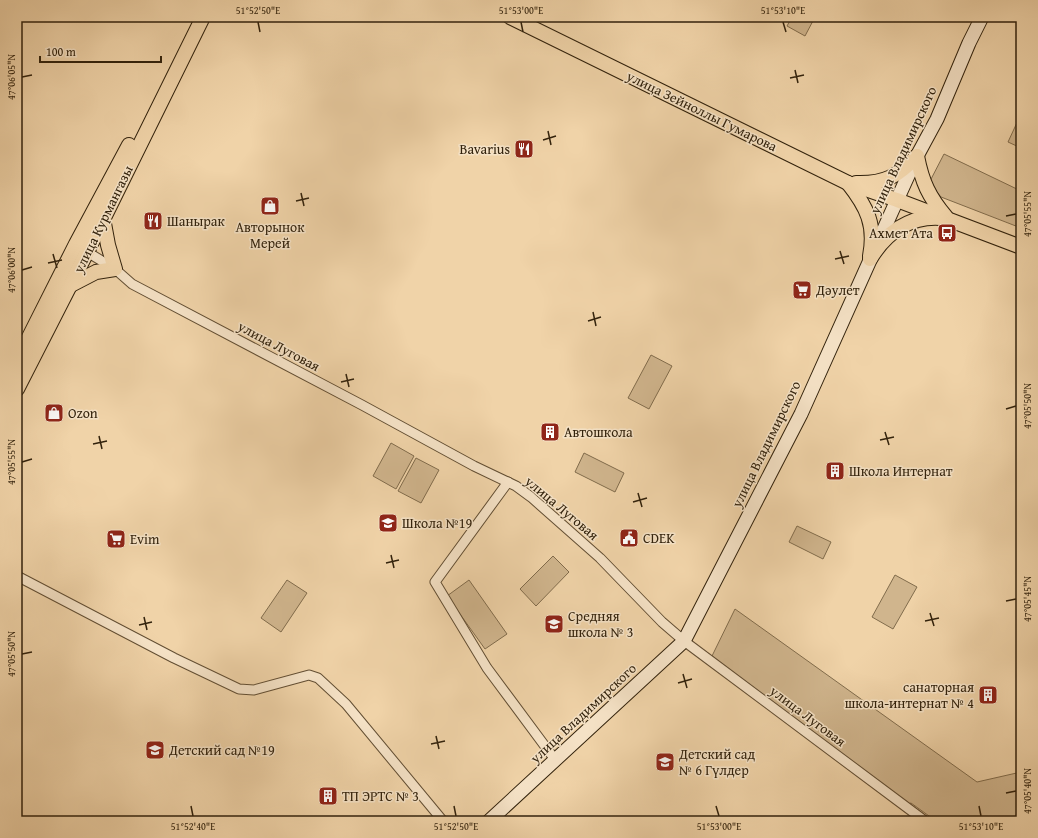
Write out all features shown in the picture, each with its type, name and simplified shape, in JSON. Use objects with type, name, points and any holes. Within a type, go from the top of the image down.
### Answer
[{"type":"main road","name":"улица Курмангазы","points":[[186,41],[193,17]]},
{"type":"main road","name":"улица Курмангазы","points":[[17,361],[81,248],[186,41],[203,17]]},
{"type":"main road","name":"улица Зейноллы Гумарова","points":[[510,17],[848,183],[1021,247]]},
{"type":"main road","points":[[848,183],[869,183],[888,179],[904,169],[917,156]]},
{"type":"main road","points":[[917,156],[920,174],[927,192],[936,206],[948,219]]},
{"type":"main road","name":"улица Курмангазы","points":[[17,389],[69,286],[81,248],[103,218],[119,175]]},
{"type":"main road","points":[[848,183],[861,199],[870,218],[872,239],[870,259]]},
{"type":"main road","points":[[69,286],[96,272],[115,269],[108,245],[103,218]]},
{"type":"main road","points":[[870,259],[878,245],[890,233],[904,225],[918,220],[933,218],[948,219]]},
{"type":"street","name":"улица Владимирского","points":[[489,821],[556,761],[684,641],[801,414],[870,259],[917,156],[937,119],[969,43],[982,17]]},
{"type":"street","name":"улица Луговая","points":[[81,248],[115,269],[132,284],[362,405],[470,464],[508,482],[531,496],[600,558],[662,622],[684,641],[925,821]]},
{"type":"street","points":[[508,482],[435,582],[487,668],[556,761]]},
{"type":"street","points":[[17,576],[174,658],[239,689],[254,690],[309,675],[318,678],[346,704],[444,821]]},
{"type":"shaded area","points":[[792,17],[815,17],[805,36],[787,26]]},
{"type":"shaded area","points":[[1021,114],[1021,148],[1008,142]]},
{"type":"shaded area","points":[[944,154],[1021,191],[1021,228],[941,197],[929,183]]},
{"type":"shaded area","points":[[651,355],[672,366],[649,409],[628,398]]},
{"type":"shaded area","points":[[391,443],[414,456],[396,489],[373,476]]},
{"type":"shaded area","points":[[584,453],[624,473],[615,492],[575,472]]},
{"type":"shaded area","points":[[416,458],[439,470],[421,503],[398,491]]},
{"type":"shaded area","points":[[797,526],[831,542],[823,559],[789,542]]},
{"type":"shaded area","points":[[553,556],[569,572],[536,606],[520,589]]},
{"type":"shaded area","points":[[895,575],[917,587],[893,629],[872,617]]},
{"type":"shaded area","points":[[287,580],[307,593],[281,632],[261,618]]},
{"type":"shaded area","points":[[469,580],[507,634],[485,649],[447,596]]},
{"type":"shaded area","points":[[735,609],[977,782],[1021,772],[1021,805],[1013,821],[936,821],[911,803],[908,804],[712,656]]},
{"type":"place","name":"Bavarius","points":[[524,149]]},
{"type":"place","name":"Авторынок Мерей","points":[[270,206]]},
{"type":"place","name":"Шанырак","points":[[153,221]]},
{"type":"place","name":"Ахмет Ата","points":[[947,233]]},
{"type":"place","name":"Дәулет","points":[[802,290]]},
{"type":"place","name":"Ozon","points":[[54,413]]},
{"type":"place","name":"Автошкола","points":[[550,432]]},
{"type":"place","name":"Школа Интернат","points":[[835,471]]},
{"type":"place","name":"Школа №19","points":[[388,523]]},
{"type":"place","name":"CDEK","points":[[629,538]]},
{"type":"place","name":"Evim","points":[[116,539]]},
{"type":"place","name":"Средняя школа № 3","points":[[554,624]]},
{"type":"place","name":"санаторная школа-интернат № 4","points":[[988,695]]},
{"type":"place","name":"Детский сад №19","points":[[155,750]]},
{"type":"place","name":"Детский сад № 6 Гүлдер","points":[[665,762]]},
{"type":"place","name":"ТП ЭРТС № 3","points":[[328,796]]}]
